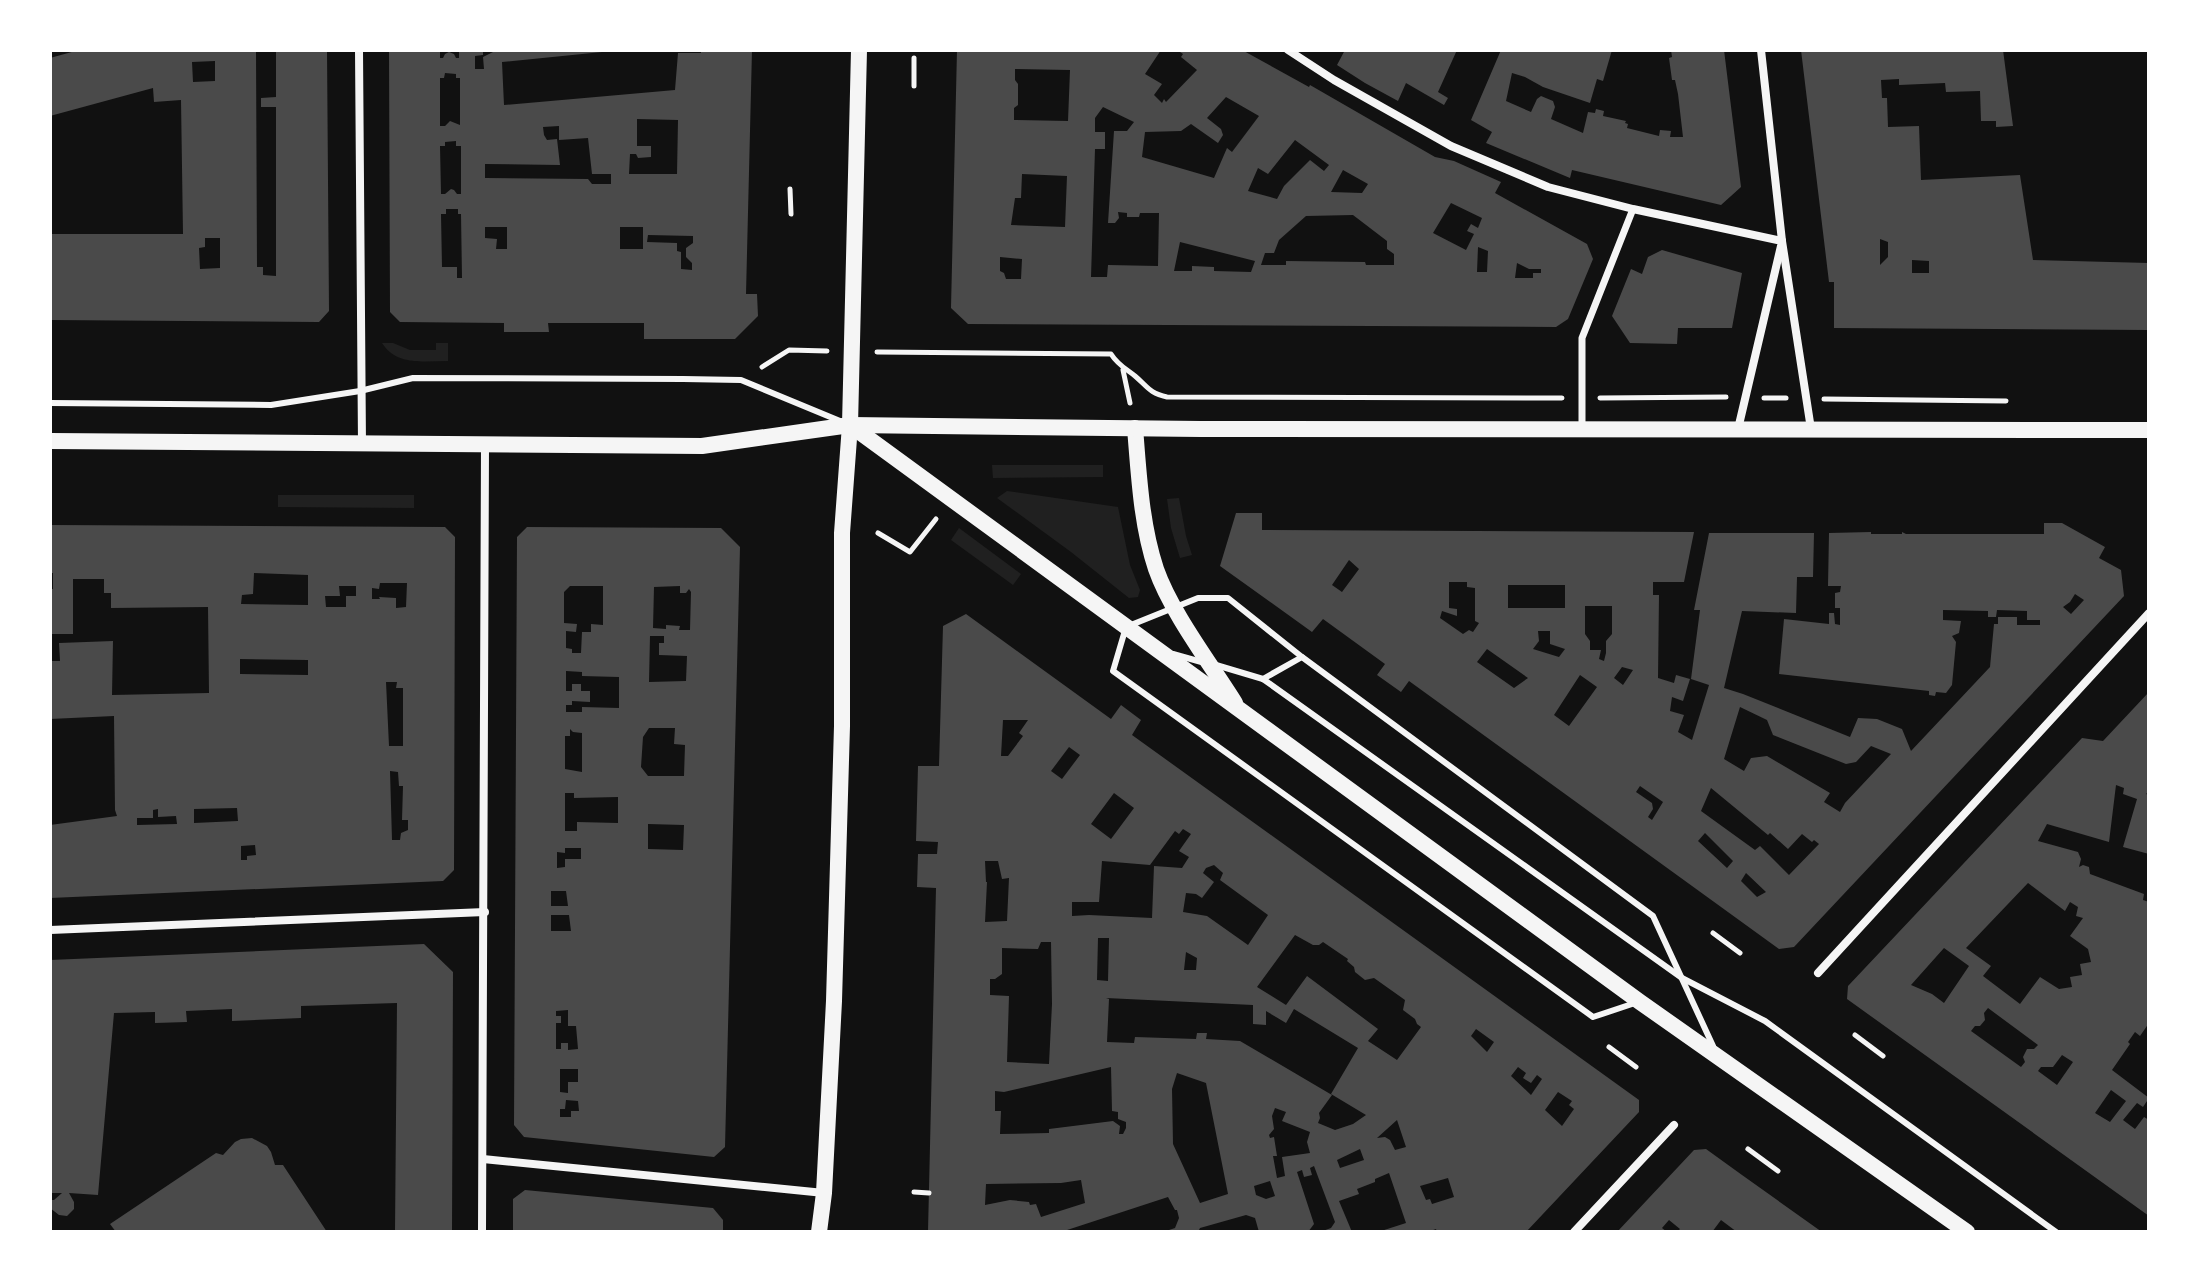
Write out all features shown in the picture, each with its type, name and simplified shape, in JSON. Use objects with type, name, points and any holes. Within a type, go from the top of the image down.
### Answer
[{"type":"main road","points":[[819,1232],[824,1193],[834,1001],[842,726],[842,533],[850,425],[859,50]]},
{"type":"main road","points":[[850,425],[1640,1002],[1967,1232]]},
{"type":"main road","points":[[50,441],[702,446],[850,425],[2149,430]]},
{"type":"main road","points":[[1135,428],[1140,487],[1157,571],[1174,606],[1240,711]]},
{"type":"main road","points":[[824,1193],[827,1232]]},
{"type":"street","points":[[359,50],[362,445]]},
{"type":"street","points":[[1288,50],[1334,80],[1451,146],[1548,187],[1782,241]]},
{"type":"street","points":[[1761,50],[1782,241],[1811,429]]},
{"type":"street","points":[[1582,429],[1582,338],[1633,209]]},
{"type":"street","points":[[1738,429],[1782,241]]},
{"type":"street","points":[[482,1232],[485,444]]},
{"type":"street","points":[[1818,973],[2149,613]]},
{"type":"street","points":[[50,930],[485,912]]},
{"type":"street","points":[[1574,1232],[1674,1125]]},
{"type":"street","points":[[483,1159],[824,1193]]},
{"type":"lane","points":[[50,403],[271,405],[360,391],[413,378],[741,380],[850,425]]},
{"type":"lane","points":[[1640,1002],[1593,1017],[1113,671],[1126,627],[1198,598],[1228,598],[1302,657],[1653,916],[1717,1056]]},
{"type":"lane","points":[[1155,648],[1263,679],[1682,978],[1765,1021],[2056,1232]]},
{"type":"lane","points":[[1263,679],[1302,657]]},
{"type":"path","points":[[914,58],[914,86]]},
{"type":"path","points":[[790,189],[791,214]]},
{"type":"path","points":[[741,380],[789,350],[1111,354],[1123,369],[1155,394],[1167,397],[1695,397]]},
{"type":"path","points":[[1123,369],[1135,428]]},
{"type":"path","points":[[878,533],[910,552],[939,515]]},
{"type":"path","points":[[1713,933],[1740,953]]},
{"type":"path","points":[[1855,1035],[1883,1056]]},
{"type":"path","points":[[1609,1047],[1636,1067]]},
{"type":"path","points":[[1748,1149],[1778,1171]]},
{"type":"path","points":[[914,1192],[929,1193]]},
{"type":"shaded area","points":[[382,343],[393,343],[410,350],[436,350],[436,343],[448,343],[448,361],[403,359],[395,356]]},
{"type":"shaded area","points":[[992,465],[1103,465],[1103,477],[993,478]]},
{"type":"shaded area","points":[[1007,491],[1118,507],[1130,565],[1140,590],[1138,597],[1129,598],[997,498]]},
{"type":"shaded area","points":[[278,495],[414,495],[414,508],[278,507]]},
{"type":"shaded area","points":[[1179,498],[1192,555],[1180,558],[1167,499]]},
{"type":"shaded area","points":[[959,528],[1021,574],[1013,585],[951,540]]},
{"type":"building","points":[[79,50],[256,50],[257,267],[263,267],[263,275],[276,276],[276,107],[261,107],[261,98],[276,97],[276,50],[327,50],[329,311],[319,322],[50,320],[50,234],[183,234],[181,100],[154,102],[153,88],[50,116],[50,58]],"holes":[[[215,61],[215,81],[193,82],[192,62]],[[205,238],[220,238],[220,268],[200,269],[199,248],[205,247]]]},
{"type":"building","points":[[389,50],[440,50],[440,58],[449,52],[459,58],[459,50],[483,50],[483,55],[475,56],[475,69],[484,69],[483,57],[492,50],[602,50],[502,62],[504,105],[675,90],[678,53],[752,50],[746,294],[757,294],[758,316],[735,339],[644,339],[644,323],[548,323],[549,332],[504,332],[504,323],[400,322],[390,312]],"holes":[[[445,73],[456,74],[456,78],[460,78],[460,125],[450,121],[440,126],[440,78],[444,78]],[[637,119],[678,120],[677,174],[629,174],[630,154],[636,154],[638,158],[651,157],[651,146],[637,146]],[[559,126],[559,140],[588,138],[592,174],[611,174],[611,184],[592,184],[588,179],[485,178],[485,164],[560,165],[557,139],[547,140],[543,127]],[[456,141],[456,146],[461,146],[461,194],[451,189],[441,194],[440,146],[445,146],[445,142]],[[446,209],[458,209],[458,214],[461,214],[462,278],[457,278],[457,267],[442,267],[441,214],[446,214]],[[485,227],[507,227],[507,249],[496,249],[497,239],[485,238]],[[620,227],[643,227],[643,249],[620,249]],[[648,235],[693,236],[693,243],[686,248],[692,270],[681,269],[681,252],[677,251],[677,243],[647,242]]]},
{"type":"building","points":[[957,50],[1161,50],[1145,74],[1162,84],[1154,95],[1162,103],[1197,70],[1177,50],[1242,50],[1435,157],[1454,161],[1501,182],[1495,193],[1587,244],[1593,259],[1568,319],[1556,327],[968,324],[951,308]],"holes":[[[1015,69],[1070,70],[1068,121],[1014,120],[1018,84]],[[1226,97],[1259,116],[1232,152],[1227,148],[1214,178],[1142,157],[1145,132],[1181,131],[1191,124],[1218,143],[1223,135],[1221,129],[1207,118]],[[1103,107],[1134,122],[1127,131],[1114,131],[1108,223],[1115,223],[1119,218],[1118,212],[1127,213],[1127,217],[1159,213],[1158,266],[1108,265],[1107,277],[1091,277],[1095,149],[1105,149],[1105,132],[1095,132],[1095,118]],[[1295,140],[1329,165],[1324,171],[1310,160],[1284,186],[1277,199],[1248,191],[1258,168],[1268,174]],[[1343,170],[1368,184],[1362,193],[1331,192]],[[1022,174],[1067,176],[1065,227],[1011,225],[1015,198],[1021,198]],[[1451,203],[1482,218],[1478,228],[1471,224],[1467,231],[1474,234],[1466,250],[1433,233]],[[1353,215],[1387,241],[1387,249],[1394,254],[1394,265],[1286,261],[1286,265],[1261,265],[1265,253],[1274,253],[1279,240],[1306,216]],[[1180,242],[1255,261],[1251,272],[1214,271],[1214,267],[1192,266],[1192,271],[1174,271]],[[1478,247],[1488,251],[1487,272],[1477,272]],[[1000,257],[1022,259],[1021,279],[1006,279],[1000,271]],[[1517,263],[1529,269],[1541,269],[1541,273],[1533,273],[1533,278],[1515,278]]]},
{"type":"building","points":[[1345,50],[1457,50],[1438,92],[1448,98],[1444,105],[1406,83],[1398,101],[1337,65]]},
{"type":"building","points":[[1501,50],[1612,50],[1603,81],[1597,79],[1590,103],[1512,73],[1506,101],[1531,112],[1541,96],[1553,101],[1555,107],[1551,119],[1583,133],[1588,112],[1595,113],[1596,109],[1604,111],[1603,116],[1626,121],[1627,128],[1659,136],[1660,130],[1671,131],[1670,137],[1683,137],[1678,94],[1675,80],[1672,80],[1671,50],[1724,50],[1741,187],[1721,205],[1572,170],[1570,178],[1486,143],[1492,132],[1471,120]]},
{"type":"building","points":[[1801,50],[2003,50],[2013,126],[1996,127],[1996,121],[1981,121],[1980,91],[1946,92],[1945,83],[1899,85],[1899,79],[1881,80],[1882,98],[1887,98],[1888,127],[1919,126],[1921,180],[2020,175],[2033,260],[2149,263],[2149,330],[1834,328],[1834,282],[1829,282]],"holes":[[[1880,239],[1888,242],[1888,257],[1880,265]],[[1912,260],[1929,261],[1929,273],[1912,273]]]},
{"type":"building","points":[[1662,250],[1742,273],[1732,328],[1678,328],[1677,344],[1630,343],[1612,316],[1631,269],[1642,274],[1648,257]]},
{"type":"building","points":[[1236,513],[1262,513],[1262,530],[1694,532],[1684,582],[1653,582],[1653,595],[1659,595],[1658,678],[1674,683],[1676,675],[1690,679],[1683,701],[1672,697],[1670,711],[1684,715],[1678,732],[1692,740],[1709,685],[1691,679],[1700,610],[1694,610],[1709,533],[1814,533],[1813,577],[1797,577],[1796,613],[1742,611],[1724,688],[1850,737],[1858,718],[1877,719],[1902,729],[1911,751],[1990,667],[1994,624],[1998,624],[1998,617],[2017,617],[2017,625],[2040,625],[2040,620],[2027,620],[2027,611],[1997,610],[1996,617],[1988,617],[1988,611],[1943,610],[1943,620],[1961,621],[1959,633],[1952,636],[1956,642],[1952,685],[1946,693],[1936,692],[1935,696],[1929,695],[1929,691],[1779,674],[1784,619],[1829,624],[1829,613],[1834,613],[1835,624],[1840,625],[1840,608],[1835,608],[1835,593],[1840,592],[1841,586],[1828,586],[1829,533],[2044,534],[2044,523],[2062,523],[2105,547],[2099,558],[2121,570],[2124,596],[1794,947],[1779,949],[1409,681],[1401,692],[1377,675],[1385,664],[1323,619],[1312,632],[1220,566]],"holes":[[[1349,560],[1359,569],[1342,592],[1332,585]],[[1449,582],[1467,582],[1467,587],[1475,588],[1475,621],[1479,623],[1473,632],[1469,630],[1463,634],[1440,618],[1442,611],[1457,616],[1457,609],[1449,608]],[[1508,585],[1565,585],[1565,608],[1508,608]],[[2075,594],[2084,600],[2071,614],[2063,607]],[[1585,606],[1612,606],[1612,634],[1606,641],[1604,661],[1599,659],[1601,650],[1590,650],[1590,641],[1585,634]],[[1538,631],[1550,631],[1550,644],[1565,649],[1559,657],[1533,649],[1539,641]],[[1487,649],[1528,678],[1514,688],[1477,662]],[[1622,667],[1633,670],[1623,685],[1614,678]],[[1580,675],[1597,687],[1569,726],[1554,715]],[[1740,707],[1767,720],[1773,735],[1846,764],[1856,762],[1871,746],[1891,754],[1840,812],[1824,802],[1830,793],[1767,756],[1751,758],[1744,771],[1724,759]],[[1640,786],[1663,802],[1652,820],[1648,817],[1653,809],[1652,803],[1636,792]],[[1711,788],[1788,849],[1802,834],[1819,844],[1789,875],[1760,846],[1755,850],[1701,811]],[[1705,833],[1733,861],[1727,868],[1698,841]],[[1746,873],[1766,892],[1757,897],[1741,881]]]},
{"type":"building","points":[[50,525],[445,527],[455,537],[454,870],[443,881],[50,898],[50,825],[117,816],[114,716],[50,719],[50,661],[60,661],[59,643],[113,641],[112,695],[209,693],[208,607],[111,608],[111,593],[104,593],[104,579],[73,579],[73,634],[50,634],[53,573],[50,573]],"holes":[[[254,573],[308,575],[308,605],[241,604],[242,595],[253,594]],[[380,583],[407,583],[406,607],[396,608],[396,598],[372,599],[372,588],[379,589]],[[339,586],[356,586],[356,596],[346,596],[346,607],[326,607],[325,596],[340,596]],[[240,659],[308,660],[308,675],[240,674]],[[386,682],[397,682],[396,688],[403,688],[403,746],[389,746]],[[390,771],[398,772],[399,786],[403,786],[402,820],[408,820],[408,830],[401,833],[400,840],[392,840]],[[237,808],[238,821],[194,823],[194,809]],[[158,809],[158,817],[176,816],[177,824],[137,825],[137,818],[153,818],[153,810]],[[255,845],[256,855],[247,856],[247,860],[241,860],[241,846]]]},
{"type":"building","points":[[527,527],[721,528],[740,547],[725,1147],[714,1157],[524,1137],[514,1125],[517,537]],"holes":[[[570,586],[603,586],[603,625],[591,624],[591,632],[582,632],[581,653],[572,653],[572,649],[566,648],[566,631],[576,632],[577,624],[564,623],[564,592]],[[680,586],[680,593],[686,593],[689,589],[690,630],[666,625],[666,629],[653,628],[654,587]],[[650,636],[664,636],[664,643],[659,643],[659,655],[687,656],[686,681],[649,682]],[[566,671],[582,672],[582,676],[619,677],[619,708],[582,707],[582,712],[566,712],[566,705],[572,705],[572,701],[590,702],[590,691],[581,691],[581,684],[572,684],[572,691],[566,691]],[[649,728],[675,728],[674,744],[685,745],[684,776],[648,776],[641,767],[643,737]],[[570,729],[582,733],[582,772],[565,769],[565,736],[570,736]],[[565,793],[574,793],[574,798],[618,797],[618,823],[577,822],[577,831],[565,831]],[[648,824],[684,825],[683,850],[648,849]],[[565,848],[581,848],[581,859],[565,859],[565,867],[557,868],[557,852],[565,853]],[[551,891],[566,891],[568,906],[551,906]],[[551,915],[569,915],[571,931],[551,931]],[[568,1010],[568,1026],[576,1026],[578,1049],[568,1050],[568,1043],[561,1043],[561,1049],[556,1049],[556,1023],[561,1023],[561,1016],[556,1016],[556,1011]],[[560,1069],[578,1069],[578,1082],[568,1082],[568,1093],[560,1092]],[[566,1100],[578,1101],[579,1111],[571,1111],[571,1117],[560,1117],[560,1109],[565,1109]]]},
{"type":"building","points":[[966,614],[1111,719],[1121,705],[1141,720],[1132,735],[1639,1100],[1639,1112],[1526,1232],[1437,1232],[1436,1229],[1428,1232],[1378,1232],[1406,1223],[1389,1173],[1357,1189],[1359,1194],[1339,1201],[1352,1232],[1320,1232],[1331,1228],[1335,1222],[1314,1166],[1310,1168],[1312,1175],[1304,1177],[1302,1170],[1297,1172],[1314,1224],[1308,1232],[1259,1232],[1255,1218],[1246,1215],[1200,1228],[1198,1232],[1163,1232],[1175,1228],[1179,1218],[1168,1197],[1061,1232],[928,1232],[936,888],[917,887],[918,854],[937,854],[938,842],[916,841],[918,766],[939,766],[943,626]],"holes":[[[1003,720],[1028,720],[1019,733],[1023,736],[1008,756],[1001,756]],[[1069,747],[1080,755],[1062,779],[1051,771]],[[1114,793],[1134,808],[1111,839],[1091,824]],[[1183,829],[1191,834],[1179,851],[1189,857],[1182,868],[1154,866],[1152,918],[1072,916],[1072,902],[1099,902],[1102,861],[1150,865],[1175,831],[1179,834]],[[985,861],[998,861],[1002,879],[1009,878],[1007,921],[985,922]],[[1214,865],[1223,873],[1220,880],[1268,915],[1248,945],[1207,916],[1183,912],[1186,893],[1202,898],[1214,882],[1203,873]],[[1295,935],[1313,945],[1323,942],[1348,959],[1355,972],[1365,980],[1374,978],[1405,1000],[1403,1010],[1421,1027],[1397,1060],[1368,1041],[1378,1029],[1307,976],[1286,1005],[1257,987]],[[1098,938],[1109,938],[1108,981],[1097,980]],[[1041,942],[1051,942],[1049,1064],[1007,1062],[1009,996],[990,995],[990,979],[1002,974],[1002,948],[1038,949]],[[1186,952],[1197,958],[1196,970],[1184,970]],[[1106,998],[1253,1005],[1253,1024],[1266,1025],[1266,1011],[1286,1023],[1294,1009],[1358,1048],[1331,1094],[1366,1115],[1353,1124],[1335,1130],[1318,1123],[1319,1113],[1332,1095],[1240,1041],[1206,1039],[1207,1033],[1197,1033],[1196,1039],[1135,1037],[1134,1043],[1107,1042],[1109,999]],[[1476,1029],[1494,1042],[1487,1052],[1471,1036]],[[1111,1067],[1112,1111],[1118,1112],[1118,1119],[1126,1122],[1126,1128],[1123,1134],[1119,1134],[1120,1126],[1113,1121],[1049,1129],[1049,1133],[1000,1134],[1001,1111],[995,1111],[995,1091],[1004,1092]],[[1518,1067],[1526,1073],[1523,1078],[1531,1083],[1537,1075],[1542,1079],[1531,1095],[1511,1076]],[[1177,1073],[1206,1083],[1228,1194],[1200,1203],[1173,1144],[1172,1089]],[[1558,1092],[1572,1101],[1569,1105],[1574,1109],[1562,1126],[1545,1110]],[[1275,1108],[1286,1112],[1282,1121],[1310,1132],[1307,1142],[1310,1153],[1282,1157],[1285,1176],[1277,1178],[1274,1137],[1270,1138],[1274,1129],[1272,1116]],[[1397,1120],[1406,1147],[1395,1150],[1390,1140],[1377,1138]],[[1360,1149],[1364,1160],[1340,1168],[1337,1160]],[[1448,1178],[1454,1197],[1432,1204],[1430,1199],[1426,1200],[1420,1186]],[[1081,1180],[1085,1203],[1041,1217],[1036,1204],[1010,1200],[985,1205],[986,1184]],[[1270,1181],[1275,1196],[1266,1199],[1256,1195],[1254,1186]]]},
{"type":"building","points":[[2149,692],[2149,791],[2146,794],[2149,795],[2149,854],[2123,847],[2137,799],[2123,794],[2124,788],[2116,785],[2109,842],[2047,824],[2038,841],[2078,852],[2081,859],[2079,867],[2089,867],[2090,874],[2144,894],[2143,900],[2149,902],[2149,1023],[2140,1036],[2135,1032],[2112,1070],[2149,1098],[2143,1107],[2137,1103],[2123,1120],[2135,1129],[2144,1117],[2149,1120],[2149,1216],[1847,999],[1848,986],[2082,738],[2103,741]],"holes":[[[2028,883],[2065,911],[2070,902],[2078,907],[2076,916],[2083,918],[2070,936],[2088,949],[2091,962],[2080,964],[2082,975],[2070,977],[2072,987],[2059,989],[2040,977],[2020,1004],[1983,976],[1991,966],[1966,948]],[[1944,948],[1969,966],[1944,1003],[1911,985]],[[1988,1008],[2038,1045],[2027,1049],[2021,1067],[1971,1031],[1985,1020],[1984,1013]],[[2062,1055],[2073,1062],[2057,1085],[2038,1071],[2041,1067],[2053,1067]],[[2111,1090],[2126,1101],[2110,1122],[2095,1113]]]},
{"type":"building","points":[[424,944],[453,972],[452,1232],[395,1232],[397,1003],[301,1006],[301,1018],[232,1021],[232,1009],[186,1011],[187,1022],[155,1023],[155,1012],[114,1013],[98,1195],[69,1193],[74,1209],[67,1216],[59,1215],[50,1208],[50,1200],[62,1193],[50,1193],[50,960]]},
{"type":"building","points":[[252,1138],[267,1146],[275,1165],[283,1165],[327,1232],[116,1232],[110,1224],[216,1153],[223,1155],[235,1142]]},
{"type":"building","points":[[1706,1149],[1822,1232],[1737,1232],[1721,1220],[1712,1232],[1677,1232],[1680,1229],[1669,1220],[1662,1228],[1667,1232],[1617,1232],[1694,1150]]},
{"type":"building","points":[[525,1190],[713,1208],[723,1220],[723,1232],[513,1232],[513,1199]]}]
